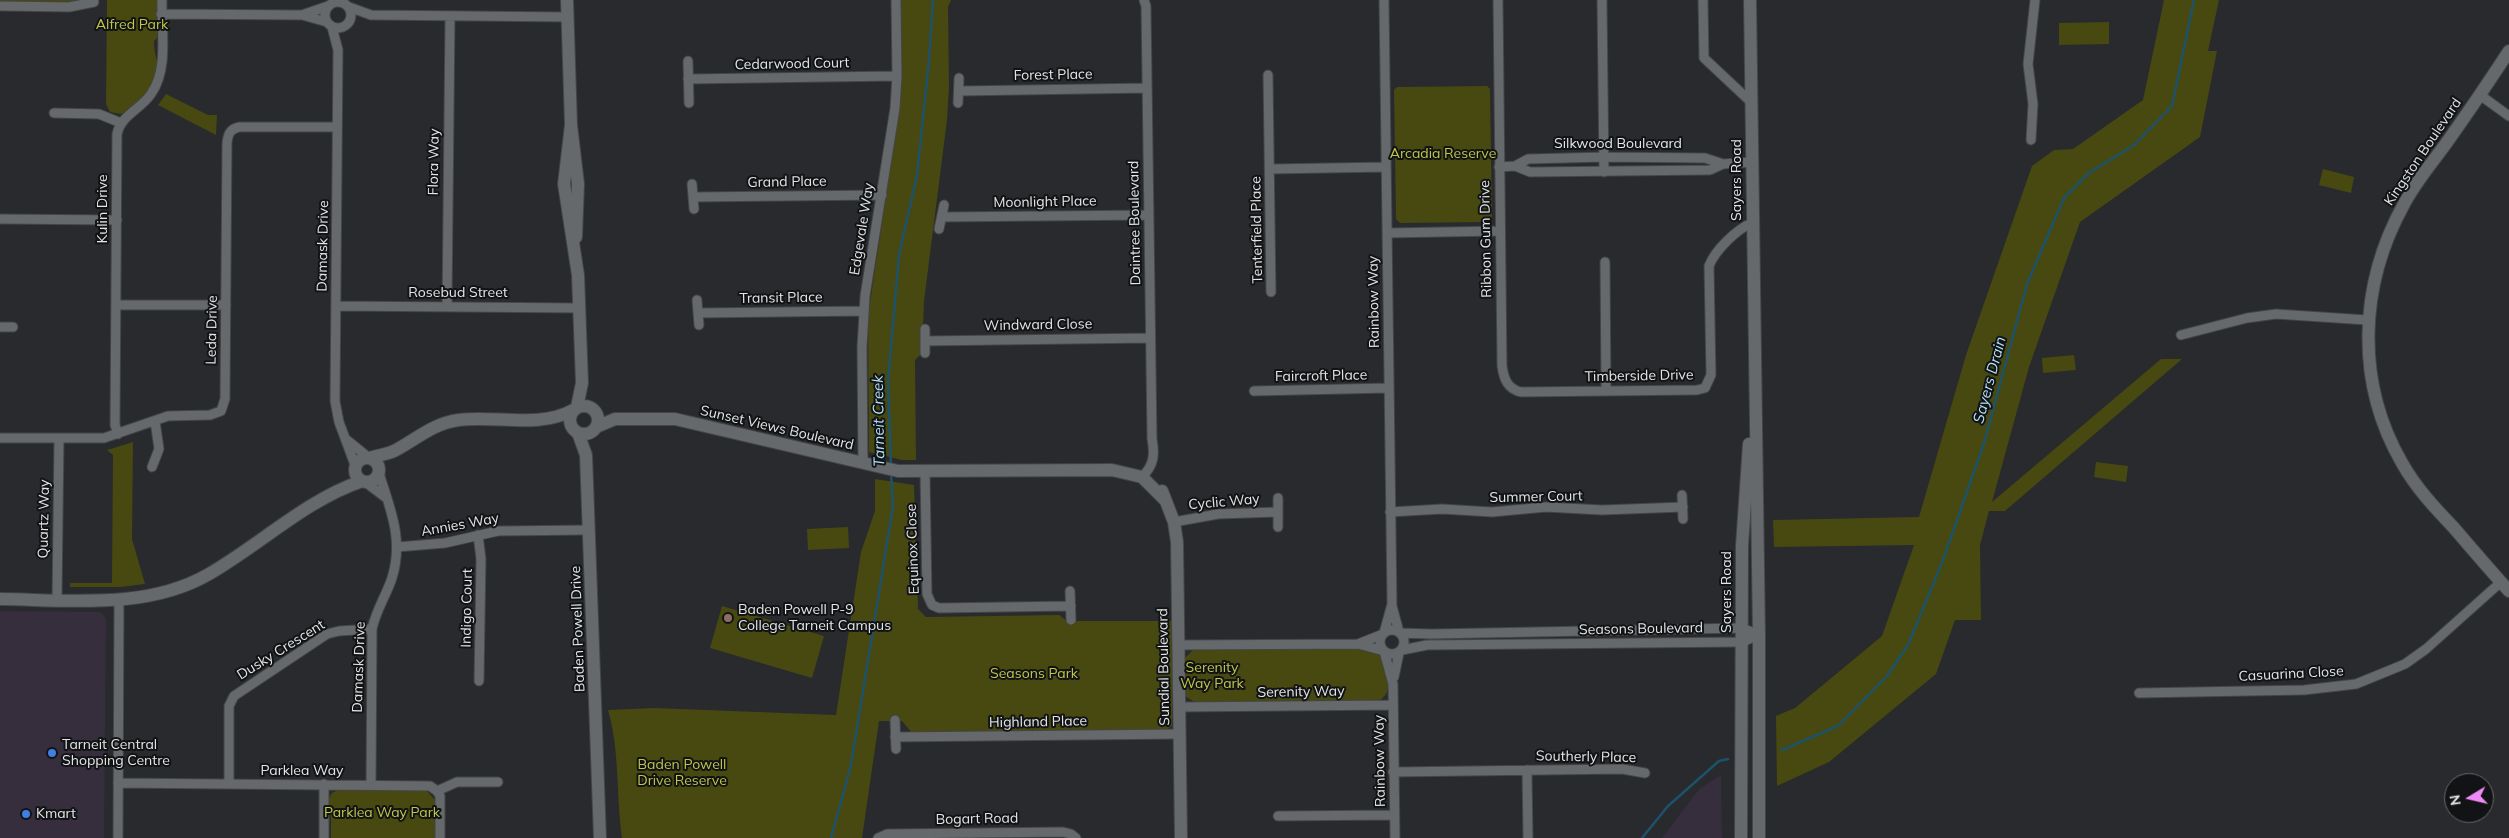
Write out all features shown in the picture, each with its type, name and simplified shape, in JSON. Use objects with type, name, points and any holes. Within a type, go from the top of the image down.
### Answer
[{"type":"street","points":[[54,113],[99,114],[121,123],[148,98],[157,83],[161,62],[162,0]]},
{"type":"street","points":[[567,0],[571,125],[578,184],[576,250],[582,383],[575,409],[570,418],[574,429]]},
{"type":"street","name":"Edgevale Way","points":[[863,463],[864,311],[892,127],[897,76],[896,0]]},
{"type":"street","name":"Rainbow Way","points":[[1384,0],[1392,604],[1400,632]]},
{"type":"street","name":"Ribbon Gum Drive","points":[[1498,0],[1499,231],[1502,366],[1504,378],[1509,386]]},
{"type":"street","points":[[1602,0],[1604,172]]},
{"type":"street","points":[[1703,0],[1704,58],[1752,103]]},
{"type":"street","name":"Sayers Road","points":[[1750,0],[1759,635],[1759,838]]},
{"type":"street","points":[[2031,140],[2033,104],[2028,64],[2035,0]]},
{"type":"street","points":[[0,6],[69,7],[94,2]]},
{"type":"street","points":[[302,15],[338,2],[371,15],[568,16]]},
{"type":"street","name":"Daintree Boulevard","points":[[1144,472],[1154,456],[1150,338],[1146,2]]},
{"type":"street","points":[[329,25],[325,14],[330,4]]},
{"type":"street","points":[[346,4],[352,15],[347,25]]},
{"type":"street","points":[[162,14],[302,15],[339,29],[371,15]]},
{"type":"street","name":"Flora Way","points":[[447,307],[450,16]]},
{"type":"street","name":"Damask Drive","points":[[329,25],[338,50]]},
{"type":"street","name":"Damask Drive","points":[[347,25],[338,50],[336,408],[355,467]]},
{"type":"street","name":"Kingston Boulevard","points":[[2505,586],[2420,490],[2402,463],[2378,404],[2369,368],[2368,320],[2375,273],[2387,237],[2404,202],[2509,51]]},
{"type":"street","points":[[688,61],[689,103]]},
{"type":"street","name":"Tenterfield Place","points":[[1268,75],[1272,292]]},
{"type":"street","name":"Cedarwood Court","points":[[688,79],[897,76]]},
{"type":"street","points":[[958,103],[960,78]]},
{"type":"street","name":"Forest Place","points":[[960,91],[1147,88]]},
{"type":"street","points":[[2480,95],[2509,116]]},
{"type":"street","name":"Kulin Drive","points":[[118,434],[115,425],[117,138],[121,123]]},
{"type":"street","points":[[571,125],[564,184],[568,220],[576,250]]},
{"type":"street","name":"Leda Drive","points":[[0,438],[95,439],[118,434],[173,415],[215,414],[223,408],[227,143],[230,131],[245,126],[338,127]]},
{"type":"street","name":"Silkwood Boulevard","points":[[1515,166],[1528,158],[1604,157],[1705,158],[1723,164]]},
{"type":"street","name":"Silkwood Boulevard","points":[[1499,167],[1515,166],[1530,172],[1710,170],[1723,164],[1752,162]]},
{"type":"street","name":"Tenterfield Place","points":[[1270,168],[1386,167]]},
{"type":"street","points":[[564,184],[578,184]]},
{"type":"street","points":[[692,184],[694,209]]},
{"type":"street","name":"Grand Place","points":[[693,197],[882,195]]},
{"type":"street","points":[[939,229],[944,205]]},
{"type":"street","name":"Moonlight Place","points":[[942,217],[1148,215]]},
{"type":"street","points":[[0,219],[117,220]]},
{"type":"street","name":"Timberside Drive","points":[[1509,386],[1521,392],[1697,390],[1708,384],[1711,375],[1709,266],[1717,253],[1744,226],[1752,223]]},
{"type":"street","points":[[1387,233],[1499,231]]},
{"type":"street","points":[[1605,262],[1606,390]]},
{"type":"street","points":[[698,300],[698,325]]},
{"type":"street","points":[[116,305],[226,305]]},
{"type":"street","name":"Rosebud Street","points":[[336,306],[580,308]]},
{"type":"street","name":"Transit Place","points":[[698,313],[864,311]]},
{"type":"street","points":[[2181,335],[2247,318],[2276,314],[2368,320]]},
{"type":"street","points":[[0,327],[13,327]]},
{"type":"street","points":[[925,329],[925,353]]},
{"type":"street","name":"Windward Close","points":[[925,341],[1150,338]]},
{"type":"street","name":"Sayers Road","points":[[1741,838],[1742,546],[1754,346]]},
{"type":"street","points":[[0,599],[119,600],[169,591],[209,574],[337,490],[375,479],[395,451],[426,431],[450,421],[469,419],[550,420],[587,434],[594,429],[593,410],[582,383]]},
{"type":"street","name":"Faircroft Place","points":[[1254,390],[1389,388]]},
{"type":"street","points":[[550,420],[575,409],[593,410]]},
{"type":"street","name":"Sunset Views Boulevard","points":[[593,410],[615,419],[664,418],[685,421],[898,471],[1112,470],[1144,472]]},
{"type":"street","name":"Sunset Views Boulevard","points":[[594,429],[615,419]]},
{"type":"street","points":[[152,467],[159,449],[155,421]]},
{"type":"street","name":"Baden Powell Drive","points":[[574,429],[586,454]]},
{"type":"street","name":"Baden Powell Drive","points":[[594,429],[586,454],[600,838]]},
{"type":"street","name":"Quartz Way","points":[[57,599],[59,439]]},
{"type":"street","name":"Damask Drive","points":[[347,440],[369,457]]},
{"type":"street","points":[[337,490],[362,458],[395,451]]},
{"type":"street","points":[[369,457],[377,462],[379,471]]},
{"type":"street","points":[[355,467],[356,476],[385,497]]},
{"type":"street","name":"Damask Drive","points":[[371,785],[372,629],[378,607],[392,578],[397,547],[394,517],[385,497],[379,471]]},
{"type":"street","name":"Equinox Close","points":[[925,472],[926,590],[928,600],[932,605],[939,608],[1071,606]]},
{"type":"street","name":"Sundial Boulevard","points":[[1144,472],[1164,499],[1174,522],[1177,542],[1182,838]]},
{"type":"street","points":[[1682,495],[1683,519]]},
{"type":"street","name":"Cyclic Way","points":[[1278,498],[1278,527]]},
{"type":"street","name":"Summer Court","points":[[1390,512],[1442,509],[1492,512],[1551,507],[1602,510],[1683,507]]},
{"type":"street","name":"Cyclic Way","points":[[1174,522],[1218,514],[1278,512]]},
{"type":"street","name":"Annies Way","points":[[397,547],[445,543],[478,535],[507,531],[589,530]]},
{"type":"street","name":"Indigo Court","points":[[478,535],[481,559],[478,681]]},
{"type":"street","name":"Casuarina Close","points":[[2139,693],[2304,690],[2356,684],[2404,664],[2505,586]]},
{"type":"street","points":[[1070,592],[1071,620]]},
{"type":"street","points":[[118,838],[119,600]]},
{"type":"street","name":"Rainbow Way","points":[[1383,634],[1392,604]]},
{"type":"street","name":"Seasons Boulevard","points":[[1400,632],[1422,634],[1742,628],[1759,635]]},
{"type":"street","name":"Dusky Crescent","points":[[229,784],[230,706],[234,696],[327,634],[339,630],[372,629]]},
{"type":"street","points":[[1178,645],[1358,644],[1391,654],[1401,651],[1405,642],[1400,632],[1393,630],[1358,644]]},
{"type":"street","points":[[1383,634],[1380,644],[1384,651]]},
{"type":"street","name":"Seasons Boulevard","points":[[1401,651],[1427,645],[1742,642],[1759,635]]},
{"type":"street","name":"Rainbow Way","points":[[1384,651],[1392,684],[1395,838]]},
{"type":"street","name":"Rainbow Way","points":[[1392,684],[1401,651]]},
{"type":"street","name":"Serenity Way","points":[[1180,707],[1393,704]]},
{"type":"street","points":[[895,720],[896,749]]},
{"type":"street","name":"Highland Place","points":[[895,737],[1180,734]]},
{"type":"street","name":"Southerly Place","points":[[1393,772],[1622,769],[1645,773]]},
{"type":"street","points":[[1527,770],[1528,838]]},
{"type":"street","points":[[440,838],[438,791],[457,782],[498,782]]},
{"type":"street","name":"Parklea Way","points":[[118,783],[430,786],[438,791]]},
{"type":"street","points":[[324,784],[324,838]]},
{"type":"street","name":"Baden Powell Drive","points":[[600,803],[607,838]]},
{"type":"street","points":[[1278,816],[1394,815]]},
{"type":"street","name":"Bogart Road","points":[[880,837],[1073,836]]},
{"type":"shaded area","name":"Tarneit Central Shopping Centre","points":[[0,611],[100,612],[106,618],[104,838],[0,838]]},
{"type":"shaded area","points":[[1721,775],[1722,838],[1662,838],[1699,789]]},
{"type":"green space","name":"Alfred Park","points":[[0,0],[75,0],[71,3],[0,3]]},
{"type":"green space","name":"Alfred Park","points":[[107,0],[157,0],[157,38],[154,41],[158,69],[156,77],[141,99],[121,114],[110,112],[106,104]]},
{"type":"green space","points":[[901,0],[951,0],[948,7],[949,87],[947,120],[924,301],[922,353],[915,360],[916,460],[902,460],[869,452],[868,316],[900,102]]},
{"type":"green space","points":[[2164,0],[2219,0],[2208,51],[2217,51],[2200,137],[2080,222],[2029,367],[1992,502],[2161,359],[2182,359],[2005,511],[1989,511],[1980,545],[1981,620],[1955,620],[1936,674],[1829,762],[1777,786],[1776,716],[1795,708],[1882,636],[1914,545],[1774,547],[1773,520],[1919,517],[1966,355],[2032,166],[2054,150],[2073,149],[2143,100]]},
{"type":"green space","points":[[2109,22],[2109,44],[2059,45],[2059,23]]},
{"type":"green space","name":"Arcadia Reserve","points":[[1487,86],[1490,89],[1492,218],[1487,222],[1400,223],[1396,219],[1394,90],[1397,87]]},
{"type":"green space","points":[[166,94],[208,115],[217,115],[216,135],[158,105]]},
{"type":"green space","points":[[2323,169],[2354,177],[2351,193],[2319,185]]},
{"type":"green space","points":[[2074,355],[2076,370],[2043,373],[2042,358]]},
{"type":"green space","points":[[133,442],[132,539],[145,584],[120,587],[70,587],[70,583],[112,583],[113,455],[107,450]]},
{"type":"green space","points":[[2096,462],[2128,466],[2126,482],[2094,477]]},
{"type":"green space","points":[[875,479],[914,485],[918,609],[926,617],[1059,615],[1067,621],[1173,621],[1172,726],[1166,730],[913,734],[902,721],[879,721],[862,838],[622,838],[616,757],[608,710],[654,708],[836,715],[861,552],[875,511]]},
{"type":"green space","points":[[848,527],[849,548],[808,550],[807,529]]},
{"type":"green space","points":[[722,606],[824,636],[812,678],[710,648]]},
{"type":"green space","name":"Serenity Way Park","points":[[1361,648],[1382,656],[1387,673],[1388,686],[1385,696],[1380,700],[1196,703],[1185,696],[1185,658],[1193,650]]},
{"type":"green space","name":"Parklea Way Park","points":[[340,789],[427,791],[435,800],[436,838],[331,838],[331,816],[328,812],[329,798],[332,793]]},
{"type":"waterway","name":"Tarneit Creek","points":[[891,465],[888,381],[899,255],[917,175],[933,0]]},
{"type":"waterway","name":"Sayers Drain","points":[[1782,750],[1838,726],[1887,676],[1908,645],[1943,560],[1984,443],[2027,284],[2064,198],[2089,173],[2134,145],[2172,106],[2194,0]]},
{"type":"waterway","name":"Tarneit Creek","points":[[831,838],[851,765],[893,506],[891,473]]},
{"type":"waterway","name":"Sayers Drain","points":[[1642,838],[1668,806],[1719,761],[1728,759]]},
{"type":"place","name":"Baden Powell P-9 College Tarneit Campus","points":[[728,618]]},
{"type":"place","name":"Tarneit Central Shopping Centre","points":[[52,753]]},
{"type":"place","name":"Kmart","points":[[26,814]]},
{"type":"park label","name":"Seasons Park","points":[[1034,674]]},
{"type":"park label","name":"Baden Powell Drive Reserve","points":[[682,774]]}]
